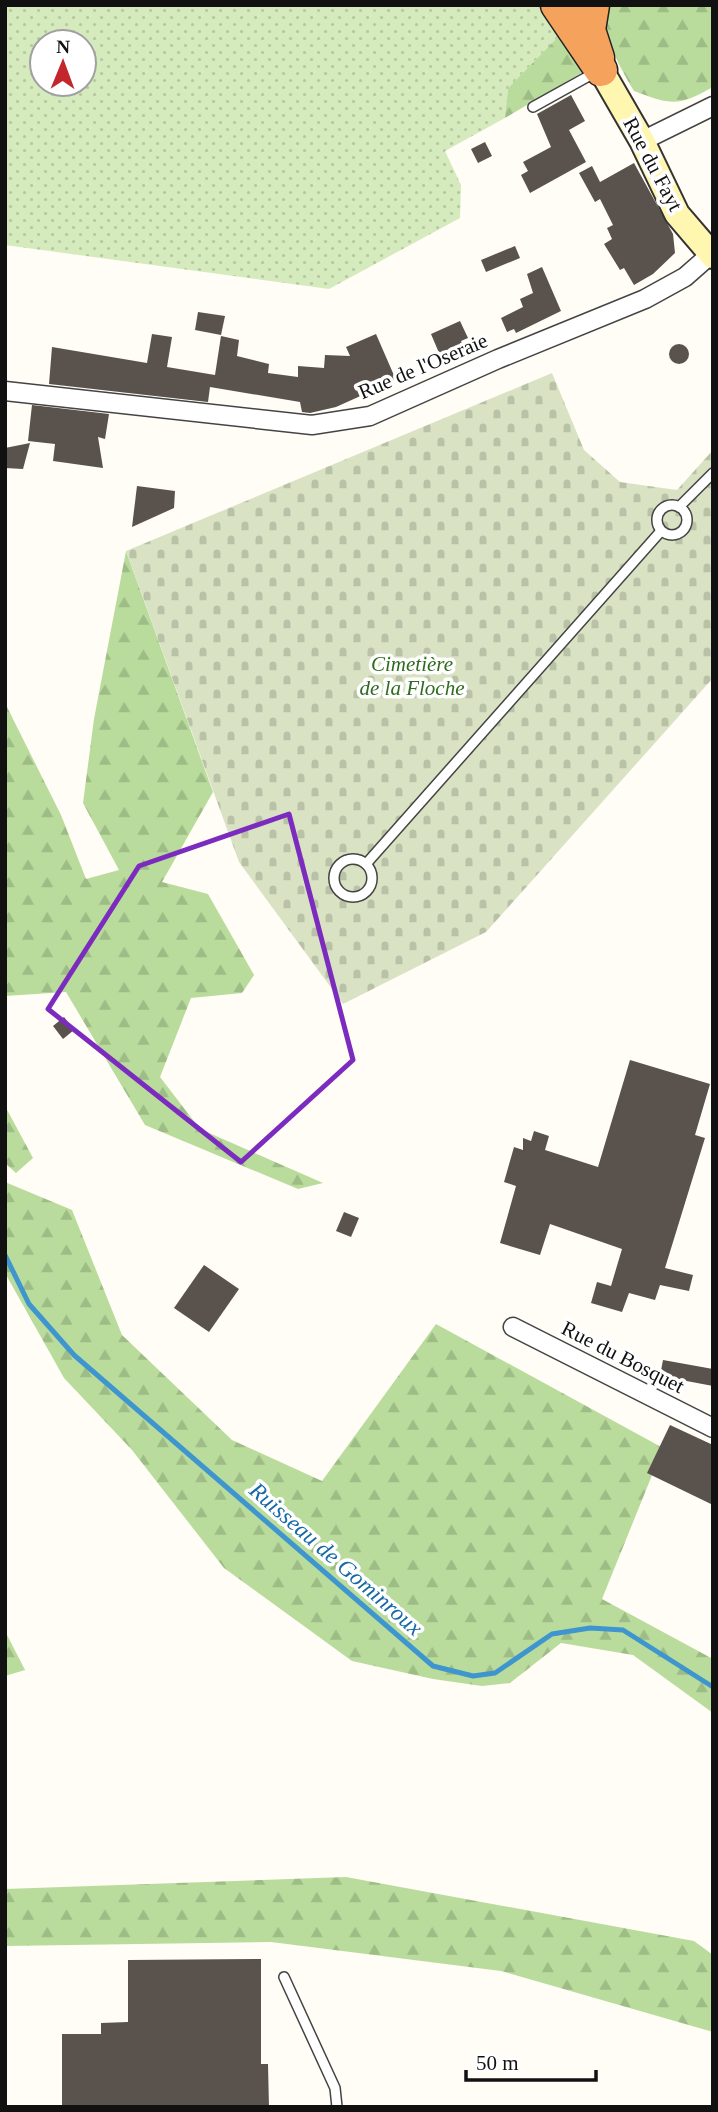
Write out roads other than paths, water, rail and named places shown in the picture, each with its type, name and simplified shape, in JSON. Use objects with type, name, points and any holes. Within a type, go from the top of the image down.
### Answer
[{"type":"highway","points":[[557,5],[601,70]]},
{"type":"highway","points":[[593,5],[589,30],[601,70]]},
{"type":"street","name":"Rue du Fayt","points":[[601,70],[642,141],[677,214],[711,255]]},
{"type":"street","points":[[642,141],[713,106]]},
{"type":"street","name":"Rue de l'Oseraie","points":[[5,391],[312,425],[370,416],[645,299],[685,277],[711,255]]},
{"type":"street","name":"Rue du Bosquet","points":[[513,1327],[713,1428]]},
{"type":"lane","points":[[533,107],[601,70]]},
{"type":"lane","points":[[679,508],[713,473]]},
{"type":"lane","points":[[668,506],[679,508],[686,516],[683,530],[672,535],[661,531],[656,519],[659,513],[668,506]]},
{"type":"lane","points":[[366,864],[661,531]]},
{"type":"lane","points":[[348,860],[366,864],[371,875],[365,892],[352,896],[340,891],[334,879],[338,867],[348,860]]},
{"type":"lane","points":[[284,1977],[335,2088],[337,2107]]},
{"type":"waterway","name":"Ruisseau de Gominroux","points":[[5,1255],[29,1304],[74,1355],[433,1666],[473,1676],[495,1673],[552,1634],[590,1628],[623,1630],[713,1687]]},
{"type":"park label","name":"Cimetière de la Floche","points":[[412,676]]}]
